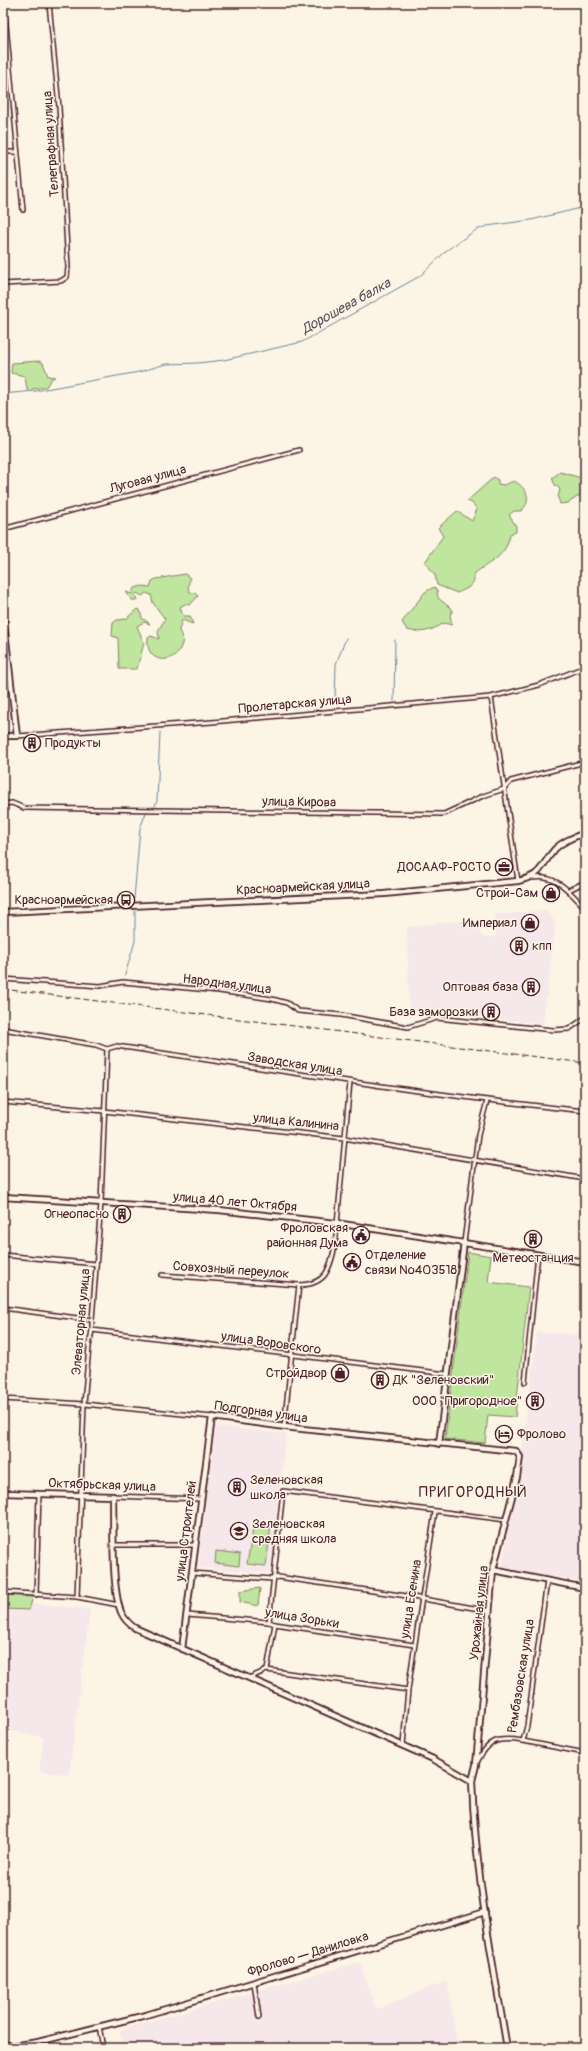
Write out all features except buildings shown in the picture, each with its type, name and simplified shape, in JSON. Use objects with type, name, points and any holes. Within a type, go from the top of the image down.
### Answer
[{"type":"street","points":[[4,3],[23,210]]},
{"type":"street","name":"Телеграфная улица","points":[[3,284],[61,281],[66,277],[68,267],[59,107],[49,3]]},
{"type":"street","points":[[3,152],[17,152]]},
{"type":"street","name":"Луговая улица","points":[[3,529],[299,450]]},
{"type":"street","points":[[3,614],[17,736]]},
{"type":"street","name":"Пролетарская улица","points":[[3,736],[212,722],[491,697],[539,685],[585,667]]},
{"type":"street","points":[[491,697],[518,881]]},
{"type":"street","name":"улица Кирова","points":[[3,804],[12,803],[24,808],[444,814],[483,796],[504,789],[511,782],[585,762]]},
{"type":"street","points":[[532,878],[558,846],[565,841],[585,833]]},
{"type":"street","points":[[532,878],[546,877],[553,879],[568,890],[585,908]]},
{"type":"street","name":"Красноармейская улица","points":[[3,912],[384,894],[518,881],[532,878]]},
{"type":"street","points":[[568,890],[585,882]]},
{"type":"street","name":"Народная улица","points":[[3,979],[100,986],[123,982],[219,991],[272,999],[287,1003],[298,1011],[342,1015],[408,1027],[437,1018],[553,1030],[569,1029],[585,1018]]},
{"type":"street","name":"Заводская улица","points":[[3,1029],[96,1045],[107,1049],[117,1046],[350,1082],[487,1101],[585,1111]]},
{"type":"street","name":"Элеваторная улица","points":[[77,1597],[84,1404],[92,1330],[101,1203],[107,1049]]},
{"type":"street","name":"Совхозный переулок","points":[[162,1275],[299,1285],[315,1283],[326,1273],[334,1252],[350,1082]]},
{"type":"street","points":[[439,1444],[446,1374],[474,1160],[478,1135],[487,1101]]},
{"type":"street","name":"улица Калинина","points":[[3,1102],[104,1111],[344,1138],[585,1179]]},
{"type":"street","name":"улица 40 лет Октября","points":[[3,1197],[220,1210],[336,1223],[585,1262]]},
{"type":"street","points":[[525,1382],[538,1254]]},
{"type":"street","points":[[3,1255],[96,1264]]},
{"type":"street","name":"Совхозный переулок","points":[[284,1427],[299,1285]]},
{"type":"street","points":[[3,1308],[92,1320]]},
{"type":"street","name":"улица Воровского","points":[[92,1330],[292,1355],[303,1358],[446,1374]]},
{"type":"street","name":"Подгорная улица","points":[[3,1400],[84,1404],[212,1417],[284,1427],[439,1444],[516,1451]]},
{"type":"street","name":"улица Строителей","points":[[182,1649],[212,1417]]},
{"type":"street","name":"Урожайная улица","points":[[485,1912],[476,1848],[472,1781],[476,1765],[493,1570],[517,1477],[520,1457],[516,1451]]},
{"type":"street","points":[[269,1622],[272,1579],[283,1491],[435,1512],[506,1520]]},
{"type":"street","name":"Октябрьская улица","points":[[3,1493],[201,1499]]},
{"type":"street","points":[[36,1595],[39,1494]]},
{"type":"street","points":[[114,1496],[114,1546],[119,1605],[124,1619],[135,1628],[433,1758],[472,1781]]},
{"type":"street","name":"улица Есенина","points":[[403,1745],[414,1646],[435,1512]]},
{"type":"street","points":[[114,1546],[195,1545]]},
{"type":"street","points":[[493,1570],[585,1588]]},
{"type":"street","points":[[192,1573],[272,1579],[278,1577],[490,1611]]},
{"type":"street","name":"Рембазовская улица","points":[[476,1765],[486,1747],[496,1740],[508,1739],[523,1741],[527,1726],[547,1581]]},
{"type":"street","points":[[3,1592],[77,1597],[119,1605]]},
{"type":"street","name":"улица Зорьки","points":[[187,1615],[269,1622],[414,1646]]},
{"type":"street","points":[[267,1670],[275,1624]]},
{"type":"street","points":[[249,1678],[267,1670],[408,1690]]},
{"type":"street","points":[[523,1741],[585,1753]]},
{"type":"street","points":[[485,1912],[507,2048]]},
{"type":"street","name":"Фролово — Даниловка","points":[[3,2044],[12,2046],[38,2042],[99,2026],[254,1983],[485,1912]]},
{"type":"street","points":[[254,1983],[259,2017]]},
{"type":"street","points":[[99,2026],[103,2048]]},
{"type":"shaded area","points":[[545,910],[553,919],[555,926],[543,1024],[409,1009],[407,927],[473,919],[482,937],[496,937],[495,915]]},
{"type":"shaded area","points":[[537,1332],[585,1335],[585,1582],[502,1569],[523,1442]]},
{"type":"shaded area","name":"Зеленовская средняя школа","points":[[215,1426],[286,1434],[270,1573],[198,1568]]},
{"type":"shaded area","points":[[3,1601],[90,1609],[69,1775],[39,1771],[44,1737],[3,1730]]},
{"type":"shaded area","points":[[360,1962],[376,2009],[447,1981],[458,2048],[125,2048],[119,2030]]},
{"type":"green space","points":[[39,361],[43,363],[48,376],[55,377],[51,379],[46,387],[27,390],[25,376],[11,373],[12,363]]},
{"type":"green space","points":[[560,472],[585,479],[585,492],[568,503],[560,504],[558,497],[560,489],[555,485],[552,478]]},
{"type":"green space","points":[[494,477],[498,480],[498,484],[504,485],[514,481],[522,487],[527,494],[527,503],[525,507],[521,511],[514,511],[509,515],[516,526],[516,532],[510,534],[505,548],[497,558],[474,574],[474,581],[468,588],[457,593],[437,585],[435,575],[425,562],[443,536],[438,528],[457,511],[472,521],[477,509],[472,503],[467,501]]},
{"type":"green space","points":[[185,574],[190,578],[188,587],[190,592],[195,593],[198,596],[190,605],[185,604],[180,607],[183,616],[190,616],[193,624],[182,620],[179,630],[183,640],[179,650],[169,659],[158,658],[150,652],[148,638],[151,636],[159,639],[158,631],[165,619],[153,603],[151,595],[146,593],[142,596],[137,593],[135,595],[137,600],[132,600],[126,592],[132,594],[134,588],[142,586],[150,587],[152,581],[156,579]]},
{"type":"green space","points":[[434,587],[437,590],[438,598],[453,610],[450,615],[452,625],[444,623],[431,630],[422,632],[407,630],[402,622],[425,592]]},
{"type":"green space","points":[[137,609],[140,610],[142,618],[150,624],[144,622],[137,626],[144,643],[137,669],[119,669],[118,638],[112,636],[113,623],[117,620],[126,619]]},
{"type":"green space","points":[[468,1252],[491,1256],[488,1282],[529,1287],[515,1417],[488,1415],[485,1443],[445,1439]]},
{"type":"green space","points":[[254,1523],[271,1525],[266,1566],[247,1564]]},
{"type":"green space","points":[[216,1551],[240,1554],[239,1566],[215,1563]]},
{"type":"green space","points":[[260,1588],[258,1606],[240,1602],[240,1591]]},
{"type":"green space","points":[[3,1595],[33,1597],[29,1610],[3,1609]]},
{"type":"waterway","name":"Дорошева балка","points":[[3,394],[35,391],[139,372],[166,364],[198,363],[224,360],[302,342],[420,276],[447,250],[476,230],[487,226],[531,220],[585,207]]},
{"type":"waterway","points":[[335,700],[336,664],[346,638]]},
{"type":"waterway","points":[[394,701],[395,640]]},
{"type":"waterway","points":[[155,806],[157,801],[160,732]]},
{"type":"waterway","points":[[134,899],[140,828],[146,813]]},
{"type":"waterway","points":[[125,975],[135,941],[135,911]]},
{"type":"railway","points":[[3,989],[585,1063]]},
{"type":"place","name":"Продукты","points":[[32,743]]},
{"type":"place","name":"ДОСААФ-РОСТО","points":[[504,867]]},
{"type":"place","name":"Строй-Сам","points":[[551,893]]},
{"type":"place","name":"Красноармейская","points":[[126,900]]},
{"type":"place","name":"Империал","points":[[530,923]]},
{"type":"place","name":"кпп","points":[[519,946]]},
{"type":"place","name":"Оптовая база","points":[[531,987]]},
{"type":"place","name":"База заморозки","points":[[491,1012]]},
{"type":"place","name":"Огнеопасно","points":[[122,1214]]},
{"type":"place","name":"Фроловская районная Дума","points":[[361,1235]]},
{"type":"place","name":"Метеостанция","points":[[533,1239]]},
{"type":"place","name":"Отделение связи №403518","points":[[352,1262]]},
{"type":"place","name":"Стройдвор","points":[[340,1373]]},
{"type":"place","name":"ДК \"Зеленовский\"","points":[[380,1380]]},
{"type":"place","name":"ООО \"Пригородное\"","points":[[535,1401]]},
{"type":"place","name":"Фролово","points":[[504,1434]]},
{"type":"place","name":"Зеленовская школа","points":[[237,1487]]},
{"type":"place","name":"Зеленовская средняя школа","points":[[239,1531]]},
{"type":"district","name":"ПРИГОРОДНЫЙ","points":[[473,1492]]}]
